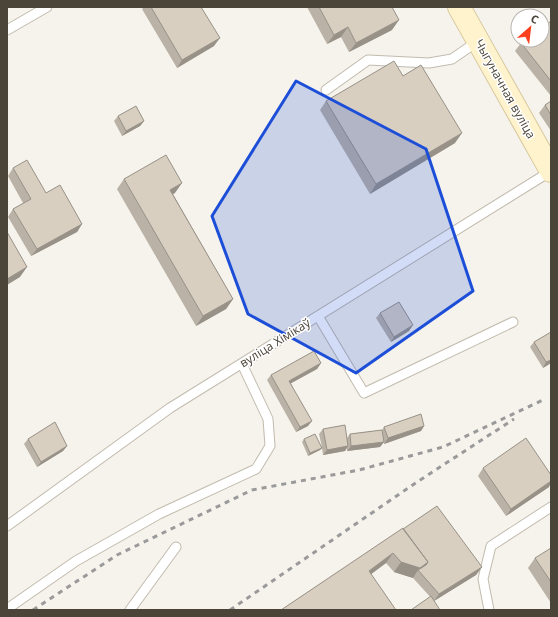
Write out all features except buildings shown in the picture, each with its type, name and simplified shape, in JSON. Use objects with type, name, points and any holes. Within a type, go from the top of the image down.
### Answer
[{"type":"street","name":"Чыгуначная вуліца","points":[[459,7],[551,171]]},
{"type":"lane","points":[[7,30],[47,7]]},
{"type":"lane","points":[[326,90],[368,60],[428,63],[452,59],[478,41]]},
{"type":"lane","name":"вуліца Хімікаў","points":[[7,526],[170,408],[551,171]]},
{"type":"lane","points":[[318,316],[364,393],[513,322]]},
{"type":"lane","points":[[7,609],[76,561],[159,514],[256,469],[270,446],[268,420],[242,364]]},
{"type":"lane","points":[[488,610],[482,579],[491,546],[551,506]]},
{"type":"lane","points":[[130,610],[176,546]]},
{"type":"highlighted area","points":[[296,81],[426,149],[473,291],[356,373],[248,314],[212,216]]},
{"type":"railway","points":[[33,610],[117,555],[252,490],[359,470],[443,447],[545,399]]},
{"type":"railway","points":[[230,610],[417,482],[514,419]]}]
